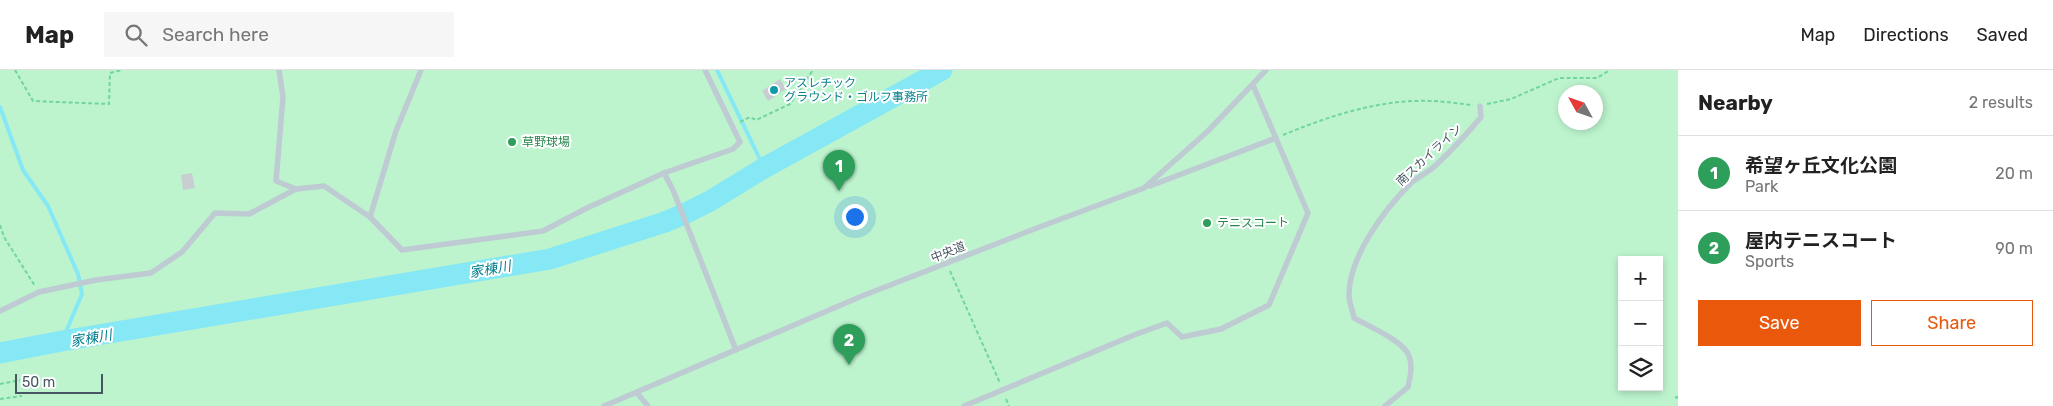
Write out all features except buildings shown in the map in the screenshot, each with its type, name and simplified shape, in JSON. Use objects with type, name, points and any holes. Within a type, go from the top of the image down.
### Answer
[{"type":"lane","points":[[278,70],[283,97],[276,181],[296,190]]},
{"type":"lane","points":[[370,217],[396,130],[421,70]]},
{"type":"lane","points":[[0,311],[39,292],[96,280],[151,273],[182,252],[215,213],[249,214],[296,190],[324,186],[370,217],[402,250],[543,231],[587,208],[664,173],[733,148],[740,142],[705,70]]},
{"type":"lane","name":"中央道","points":[[604,406],[947,263],[1144,188],[1208,131],[1266,70]]},
{"type":"lane","points":[[964,406],[1167,323],[1182,337],[1194,336],[1221,329],[1269,305],[1308,213],[1253,85]]},
{"type":"lane","name":"南スカイライン","points":[[1384,406],[1408,387],[1411,370],[1409,355],[1399,344],[1354,318],[1349,296],[1354,269],[1368,236],[1384,215],[1412,182],[1434,167],[1468,133],[1481,117],[1480,106]]},
{"type":"lane","points":[[1144,188],[1276,138]]},
{"type":"lane","points":[[664,173],[673,190],[736,350]]},
{"type":"lane","points":[[637,393],[648,406]]},
{"type":"path","points":[[15,70],[33,101],[109,104],[110,73],[122,70]]},
{"type":"path","points":[[732,125],[750,117],[756,120],[790,104],[814,70]]},
{"type":"path","points":[[1276,138],[1330,116],[1398,102],[1431,101],[1480,106],[1511,99],[1560,78],[1597,78],[1610,70]]},
{"type":"path","points":[[0,225],[4,237],[39,292]]},
{"type":"path","points":[[0,240],[4,237]]},
{"type":"path","points":[[947,263],[1003,389]]},
{"type":"path","points":[[0,384],[20,380]]},
{"type":"path","points":[[0,399],[22,396]]},
{"type":"path","points":[[1678,396],[1676,398],[1678,400]]},
{"type":"green space","points":[[0,70],[1678,70],[1678,406],[0,406]]},
{"type":"waterway","points":[[717,70],[764,168]]},
{"type":"waterway","name":"家棟川","points":[[0,353],[550,259],[665,222],[684,214],[942,70]]},
{"type":"waterway","points":[[0,107],[23,170],[48,206],[78,274],[82,294],[62,341]]},
{"type":"place","name":"アスレチック グラウンド・ゴルフ事務所","points":[[774,90]]},
{"type":"place","name":"草野球場","points":[[512,142]]},
{"type":"place","name":"希望ヶ丘文化公園","points":[[839,191]]},
{"type":"place","name":"テニスコート","points":[[1207,223]]},
{"type":"place","name":"屋内テニスコート","points":[[849,365]]}]
